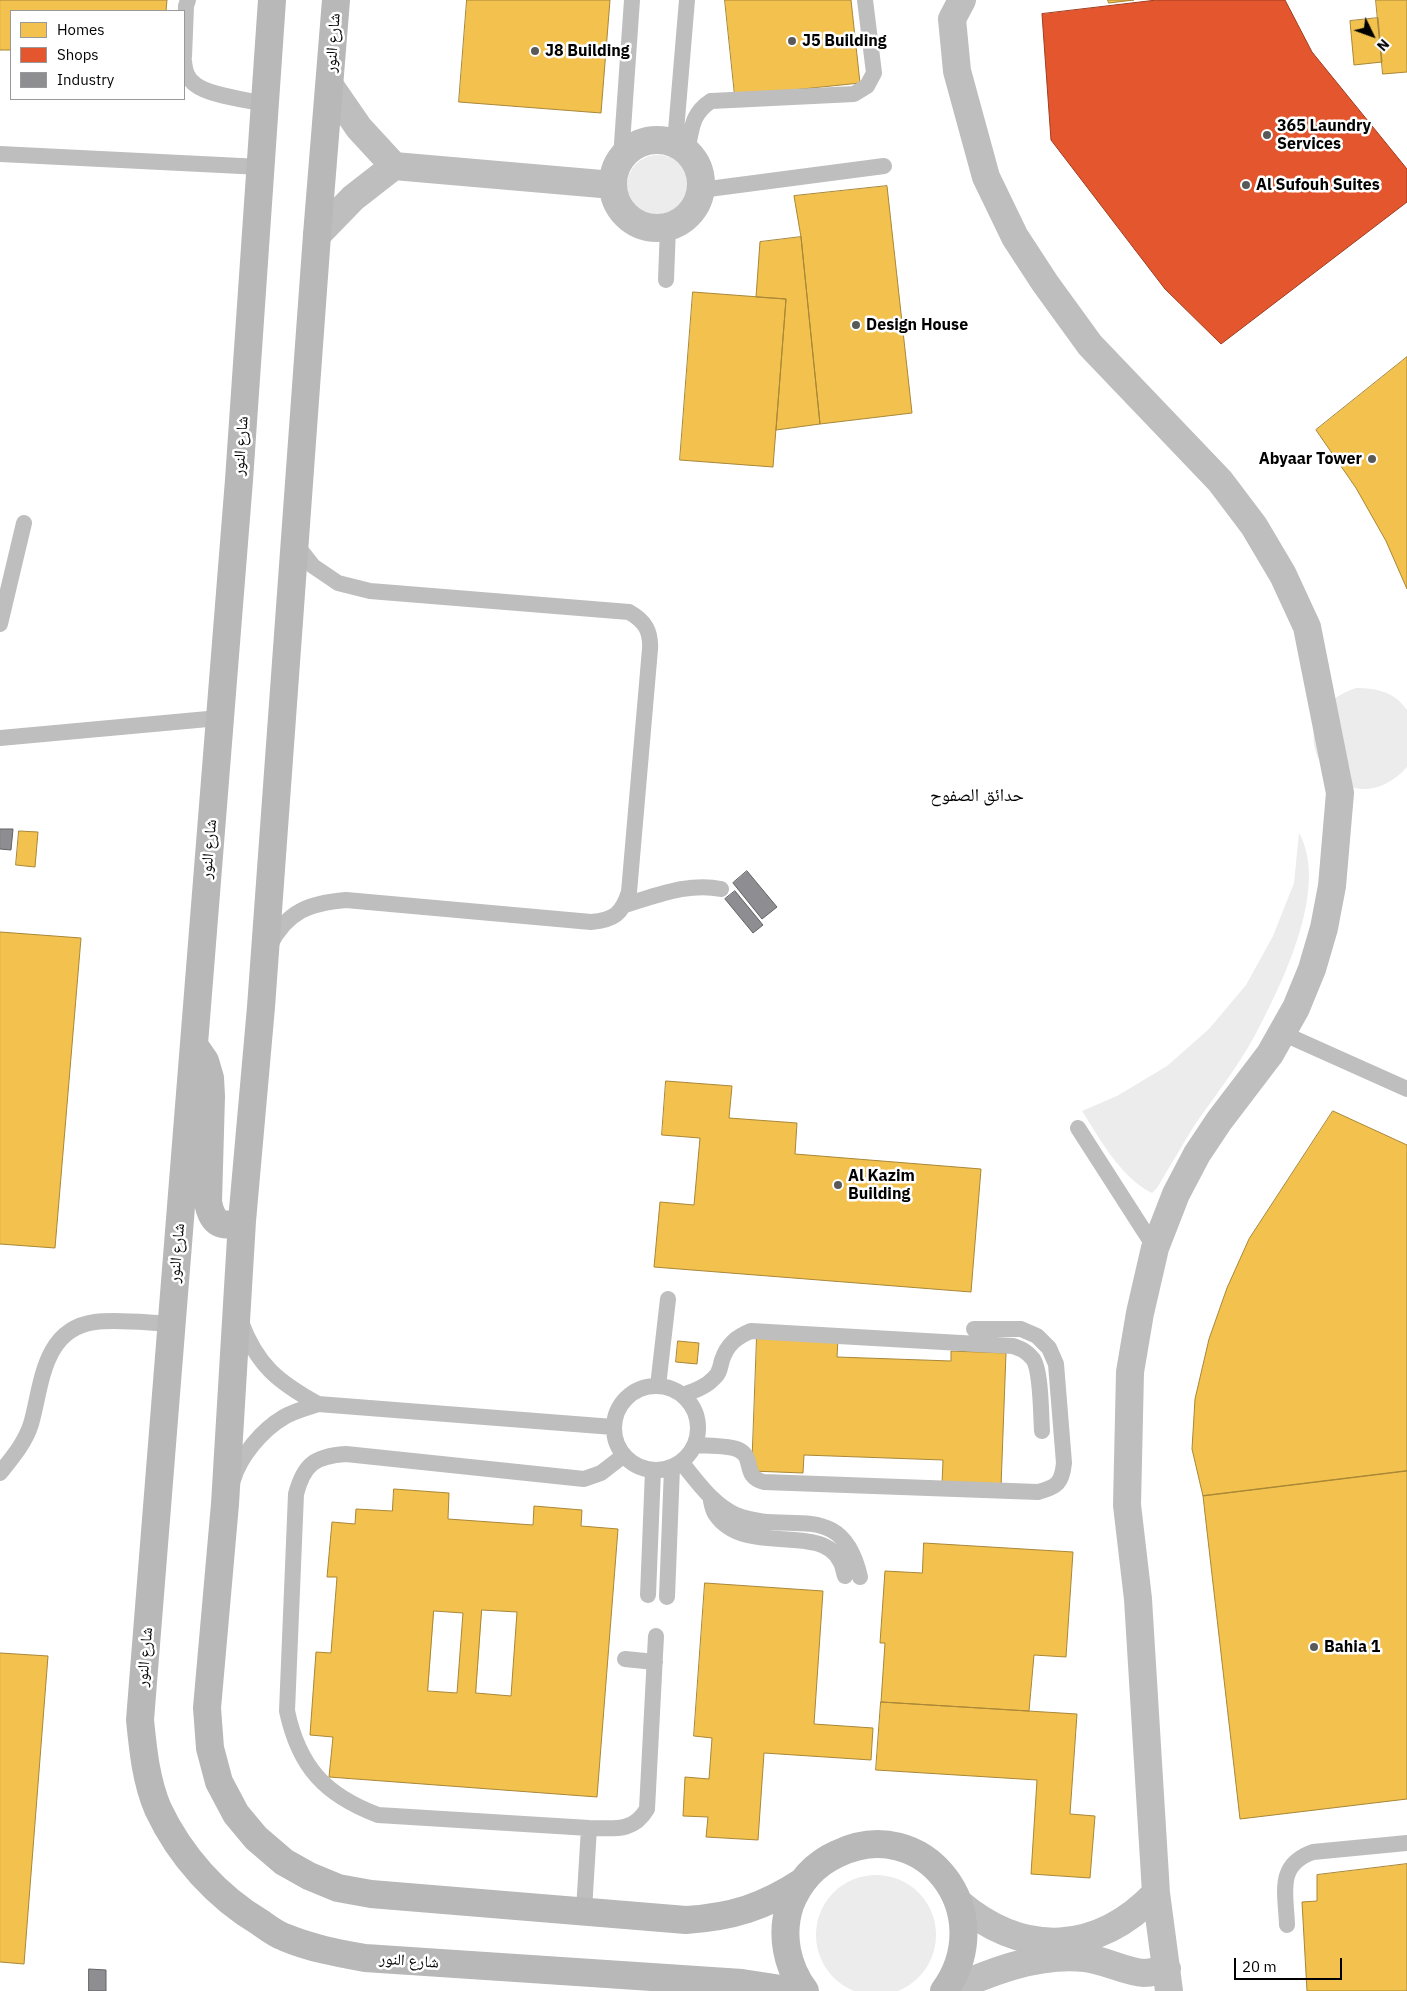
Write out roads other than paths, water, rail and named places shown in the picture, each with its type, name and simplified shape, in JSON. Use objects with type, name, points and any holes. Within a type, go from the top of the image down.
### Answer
[{"type":"street","name":"شارع النور","points":[[272,0],[194,1044],[140,1720],[145,1766],[158,1808],[183,1852],[216,1890],[247,1915],[282,1936],[324,1951],[365,1958],[742,1983],[794,1991]]},
{"type":"street","name":"شارع النور","points":[[336,0],[294,542],[261,1006],[242,1221],[238,1314],[225,1504],[207,1708],[210,1748],[220,1782],[236,1814],[256,1838],[284,1862],[338,1888],[371,1894],[584,1910],[686,1920],[735,1914],[758,1907],[781,1896],[802,1882]]},
{"type":"street","points":[[948,1991],[994,1972],[1050,1959],[1085,1958],[1168,1980],[1156,1893],[1138,1599],[1127,1505],[1130,1372],[1140,1313],[1156,1248],[1176,1194],[1197,1154],[1219,1121],[1270,1054],[1296,1008],[1312,969],[1324,928],[1332,886],[1340,793],[1307,626],[1283,575],[1254,526],[1220,481],[1090,345],[1045,283],[1015,237],[986,177],[975,142],[957,71],[950,6]]},
{"type":"street","points":[[330,86],[359,128],[394,166]]},
{"type":"street","points":[[660,140],[681,147],[696,162],[701,176],[701,190],[698,202],[680,222],[668,227],[654,228],[642,225],[631,219],[621,210],[615,198],[613,185],[615,171],[621,158],[632,148],[646,141],[660,140]]},
{"type":"street","points":[[317,235],[352,198],[394,166],[613,185]]},
{"type":"street","points":[[194,1044],[204,1061],[210,1078],[208,1202],[210,1215],[219,1223],[231,1226],[242,1221]]},
{"type":"street","points":[[805,1991],[790,1965],[786,1948],[787,1914],[793,1897],[813,1869],[828,1858],[843,1850],[879,1844],[896,1846],[913,1852],[928,1862],[942,1873],[960,1903],[964,1919],[963,1951],[958,1966],[944,1991]]},
{"type":"street","points":[[960,1903],[992,1927],[1010,1934],[1030,1940],[1070,1941],[1102,1932],[1126,1920],[1156,1893]]},
{"type":"lane","points":[[185,32],[188,0]]},
{"type":"lane","points":[[621,158],[632,0]]},
{"type":"lane","points":[[681,147],[679,101],[688,0]]},
{"type":"lane","points":[[679,101],[854,94],[867,86],[874,73],[865,0]]},
{"type":"lane","points":[[185,68],[186,75],[196,86],[209,91],[265,104]]},
{"type":"lane","points":[[681,147],[697,113],[711,101]]},
{"type":"lane","points":[[0,154],[261,167]]},
{"type":"lane","points":[[701,190],[884,166]]},
{"type":"lane","points":[[666,280],[668,227]]},
{"type":"lane","points":[[0,624],[24,523]]},
{"type":"lane","points":[[264,956],[276,932],[296,913],[320,902],[346,900],[591,922],[605,921],[616,915],[625,905],[629,892],[650,649],[650,637],[647,627],[639,617],[629,612],[370,591],[338,583],[313,566],[294,542]]},
{"type":"lane","points":[[0,738],[219,718]]},
{"type":"lane","points":[[625,905],[691,887],[706,886],[721,889]]},
{"type":"lane","points":[[1282,1032],[1407,1089]]},
{"type":"lane","points":[[1078,1128],[1156,1248]]},
{"type":"lane","points":[[658,1386],[668,1300]]},
{"type":"lane","points":[[238,1314],[249,1343],[267,1368],[290,1389],[318,1404],[613,1427]]},
{"type":"lane","points":[[0,1473],[18,1451],[30,1426],[41,1374],[49,1357],[58,1342],[74,1328],[93,1322],[172,1324]]},
{"type":"lane","points":[[695,1444],[739,1450],[745,1455],[752,1476],[757,1481],[764,1482],[1038,1492],[1052,1489],[1062,1477],[1064,1463],[1056,1364],[1049,1348],[1037,1336],[1021,1329],[974,1329]]},
{"type":"lane","points":[[683,1395],[706,1385],[715,1378],[720,1370],[728,1347],[738,1336],[751,1331],[1012,1346],[1025,1350],[1034,1360],[1037,1373],[1042,1430]]},
{"type":"lane","points":[[667,1597],[677,1465],[695,1444],[698,1431],[697,1418],[692,1405],[683,1395],[671,1388],[645,1387],[632,1392],[622,1402],[616,1413],[613,1427],[614,1437],[623,1456],[632,1463],[653,1470],[677,1465]]},
{"type":"lane","points":[[225,1504],[236,1470],[256,1440],[284,1417],[318,1404]]},
{"type":"lane","points":[[623,1456],[601,1473],[584,1479],[346,1454],[320,1458],[310,1465],[300,1478],[296,1494],[287,1711],[292,1735],[302,1757],[316,1777],[334,1794],[355,1807],[378,1815],[589,1828],[631,1826],[641,1819],[647,1809],[656,1636]]},
{"type":"lane","points":[[677,1465],[722,1508],[738,1515],[755,1520],[819,1524],[835,1532],[847,1544],[856,1560],[852,1576]]},
{"type":"lane","points":[[648,1595],[653,1470]]},
{"type":"lane","points":[[625,1659],[655,1662]]},
{"type":"lane","points":[[584,1910],[589,1828]]},
{"type":"lane","points":[[1287,1925],[1285,1877],[1290,1865],[1300,1856],[1313,1852],[1407,1843]]},
{"type":"place","name":"J5 Building","points":[[792,41]]},
{"type":"place","name":"J8 Building","points":[[535,51]]},
{"type":"place","name":"365 Laundry Services","points":[[1267,135]]},
{"type":"place","name":"Al Sufouh Suites","points":[[1246,185]]},
{"type":"place","name":"Design House","points":[[856,325]]},
{"type":"place","name":"Abyaar Tower","points":[[1372,459]]},
{"type":"place","name":"Al Kazim Building","points":[[838,1185]]},
{"type":"place","name":"Bahia 1","points":[[1314,1647]]},
{"type":"district","name":"حدائق الصفوح","points":[[977,796]]}]
